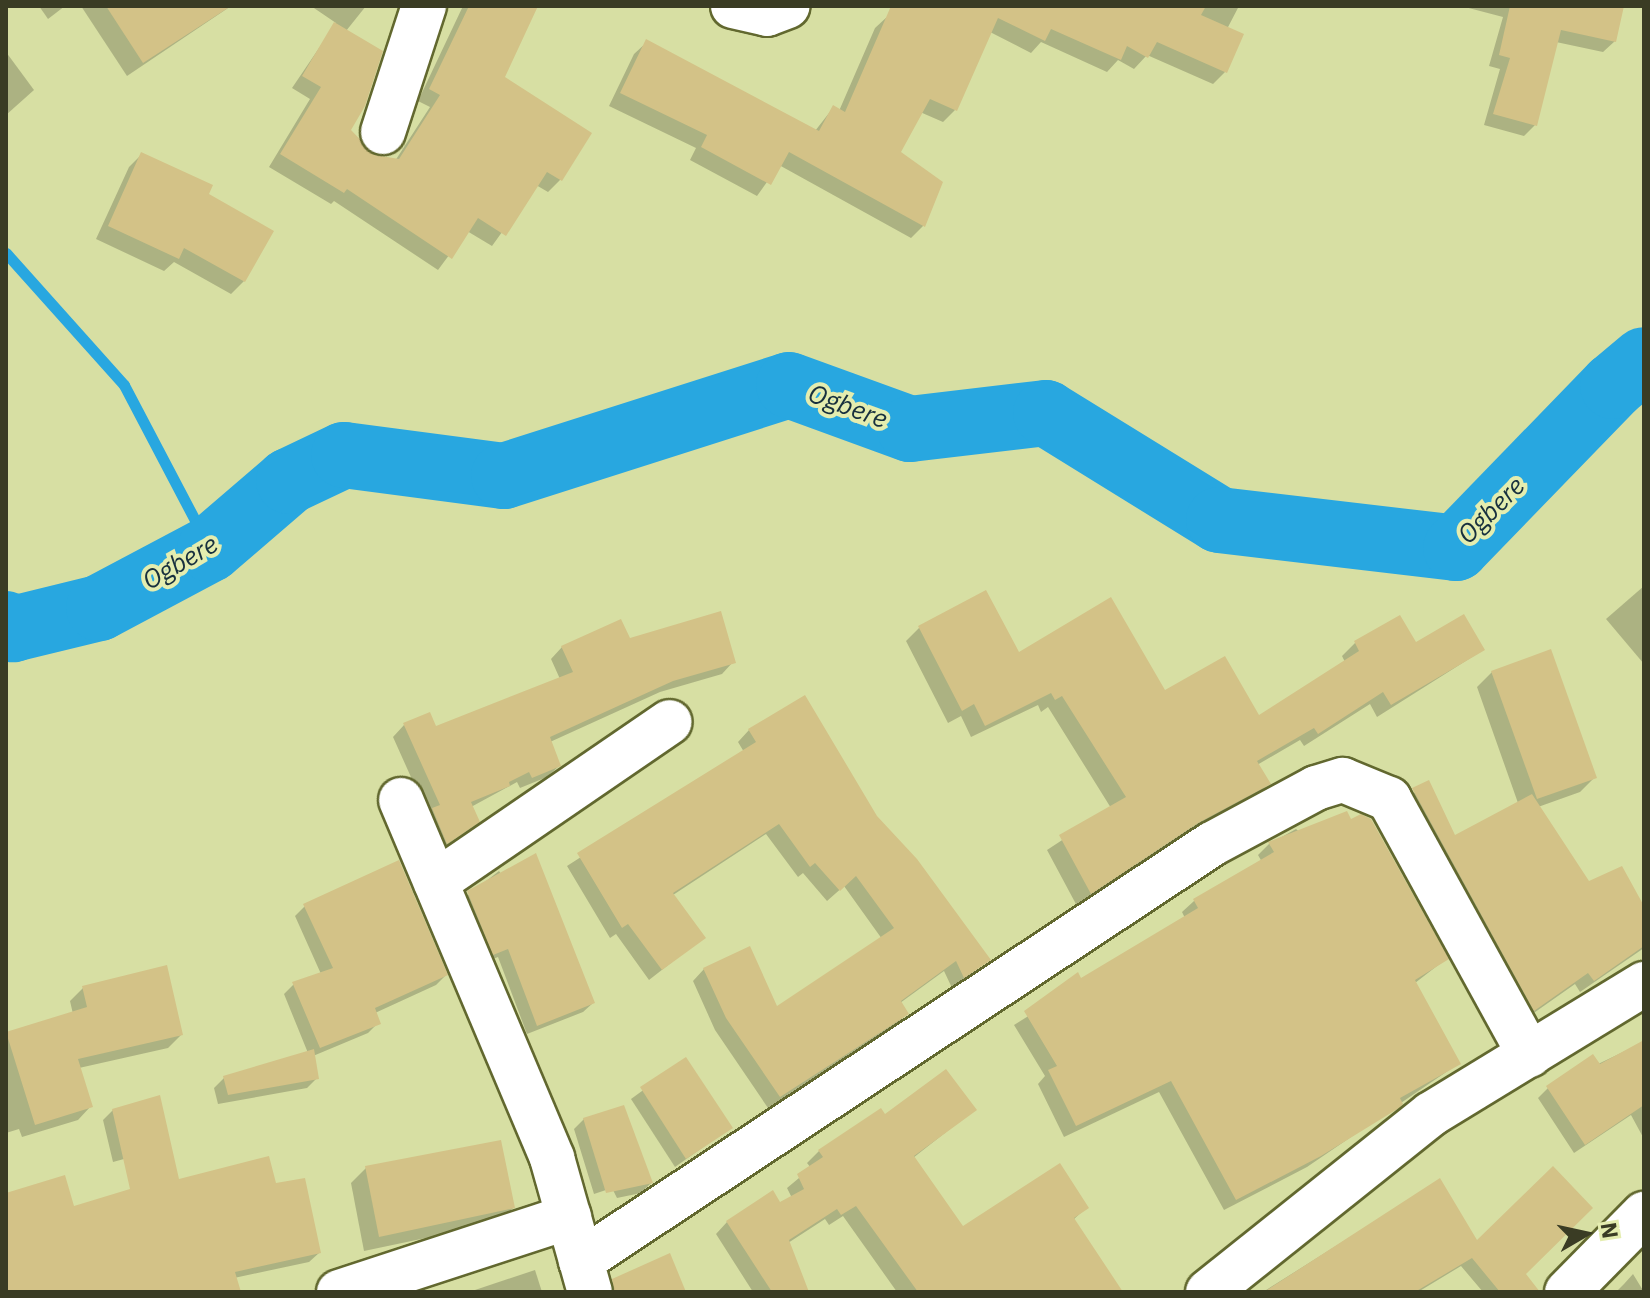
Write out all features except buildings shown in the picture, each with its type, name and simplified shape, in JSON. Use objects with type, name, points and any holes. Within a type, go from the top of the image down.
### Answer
[{"type":"street","points":[[383,132],[424,6]]},
{"type":"street","points":[[733,6],[767,14],[788,6]]},
{"type":"street","points":[[436,882],[670,722]]},
{"type":"street","points":[[401,800],[552,1158],[586,1277],[1212,844],[1316,788],[1343,780],[1389,799],[1530,1055]]},
{"type":"street","points":[[1208,1292],[1431,1114],[1644,984]]},
{"type":"street","points":[[339,1292],[569,1217]]},
{"type":"street","points":[[1567,1292],[1643,1218]]},
{"type":"waterway","points":[[6,253],[124,385],[210,549]]},
{"type":"waterway","name":"Ogbere","points":[[6,624],[13,629],[99,608],[210,549],[289,481],[344,455],[504,476],[789,385],[910,429],[1046,413],[1219,520],[1456,548],[1613,386],[1644,360]]}]
